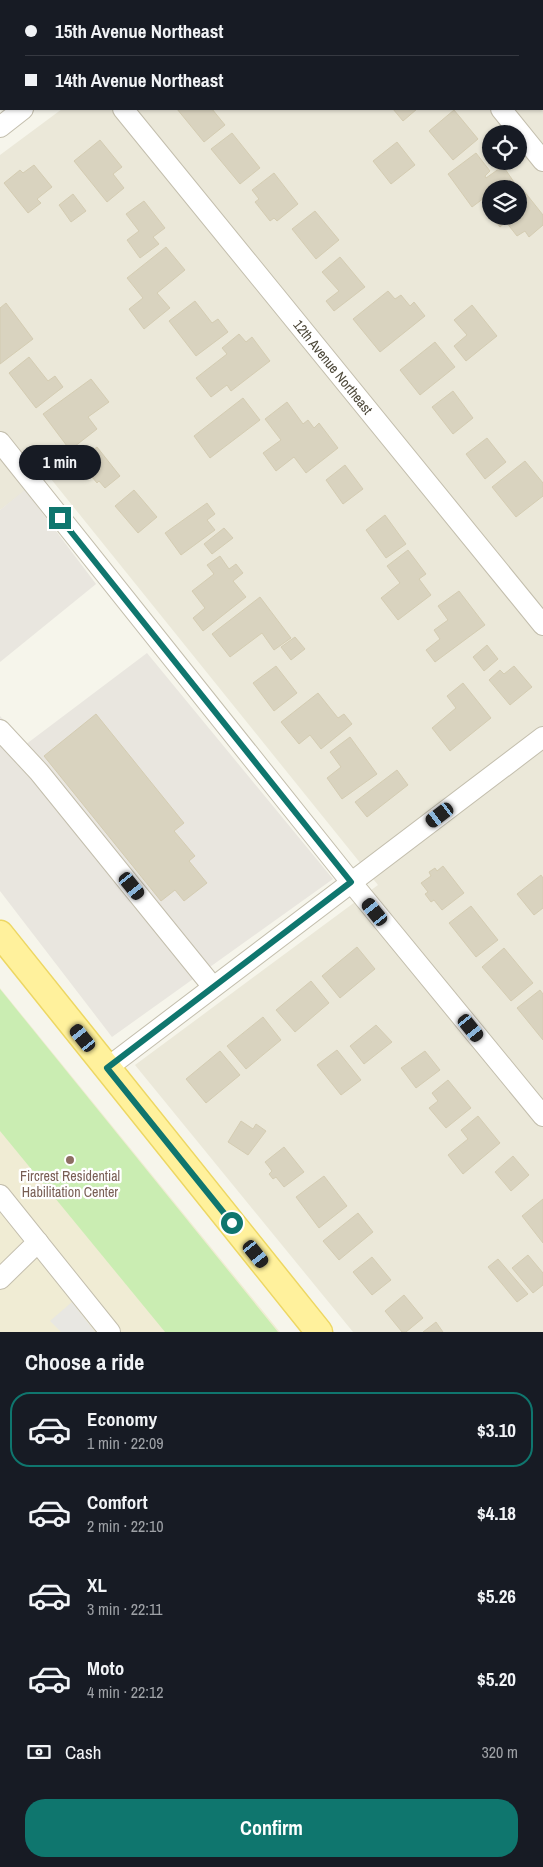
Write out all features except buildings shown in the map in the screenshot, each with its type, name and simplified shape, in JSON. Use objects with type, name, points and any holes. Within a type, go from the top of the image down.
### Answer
[{"type":"main road","points":[[0,934],[319,1332]]},
{"type":"street","points":[[0,127],[22,110]]},
{"type":"street","name":"12th Avenue Northeast","points":[[124,110],[543,625]]},
{"type":"street","points":[[502,110],[543,161]]},
{"type":"street","points":[[0,442],[351,882],[543,1116]]},
{"type":"street","points":[[0,730],[39,772],[213,986]]},
{"type":"street","points":[[107,1068],[543,737]]},
{"type":"street","points":[[0,1195],[110,1332]]},
{"type":"street","points":[[0,1279],[38,1242]]},
{"type":"shaded area","points":[[61,110],[543,110],[543,1332],[353,1332],[135,1065],[378,885],[47,474],[0,510],[0,155]]},
{"type":"shaded area","points":[[25,490],[96,584],[0,662],[0,510]]},
{"type":"shaded area","points":[[147,653],[333,879],[112,1037],[0,891],[0,716],[25,745]]},
{"type":"shaded area","name":"Fircrest Residential Habilitation Center","points":[[0,988],[280,1332],[0,1332]]},
{"type":"shaded area","points":[[72,1302],[95,1332],[61,1332],[50,1321]]},
{"type":"green space","name":"Fircrest Residential Habilitation Center","points":[[0,989],[278,1332],[165,1332],[0,1131]]},
{"type":"place","name":"Fircrest Residential Habilitation Center","points":[[70,1160]]},
{"type":"route","points":[[60,518],[351,882],[107,1068],[232,1223]]}]
